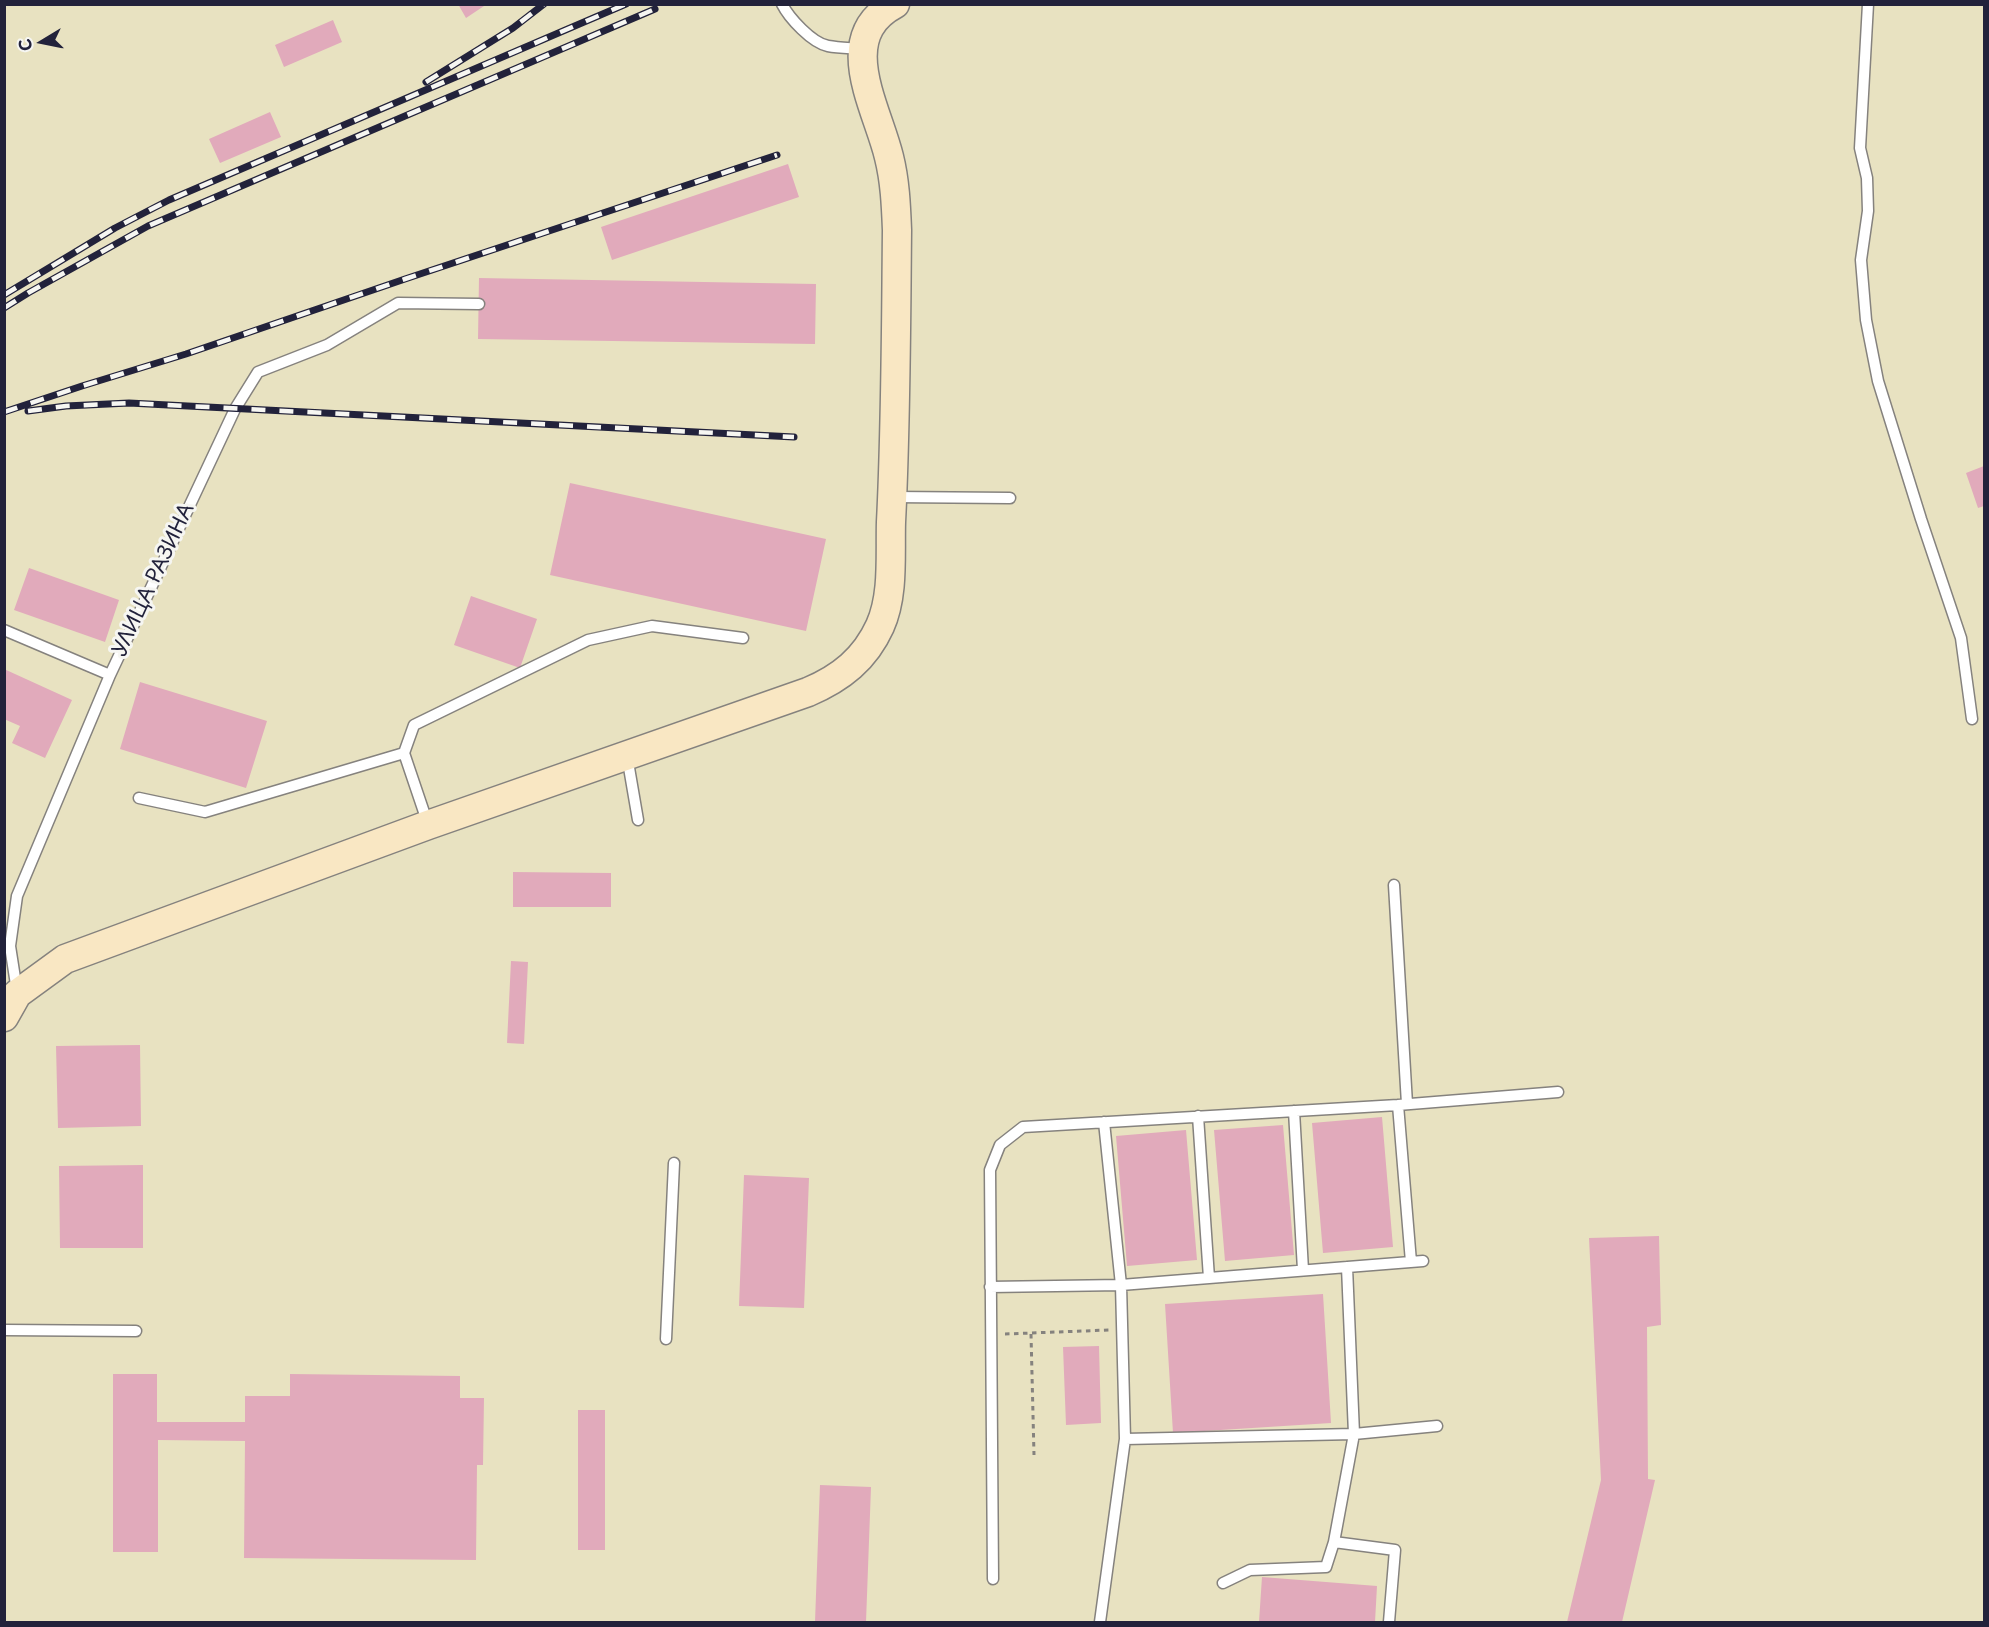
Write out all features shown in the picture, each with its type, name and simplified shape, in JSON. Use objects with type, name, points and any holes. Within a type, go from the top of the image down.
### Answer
[{"type":"street","points":[[11,1006],[65,959],[428,825],[808,692],[842,675],[869,644],[880,625],[887,601],[893,497],[897,230],[895,192],[889,157],[869,95],[862,49],[868,28],[879,15],[895,4]]},
{"type":"lane","points":[[782,4],[787,15],[799,28],[825,46],[862,49]]},
{"type":"lane","points":[[1868,4],[1860,148],[1867,178],[1868,211],[1861,260],[1866,320],[1878,381],[1961,638],[1972,719]]},
{"type":"lane","name":"УЛИЦА РАЗИНА","points":[[11,1006],[7,946],[17,896],[110,675],[235,409],[258,372],[327,345],[398,303],[479,304]]},
{"type":"lane","points":[[893,497],[1010,498]]},
{"type":"lane","points":[[428,825],[404,753],[414,725],[588,640],[652,626],[743,638]]},
{"type":"lane","points":[[4,630],[110,675]]},
{"type":"lane","points":[[139,798],[205,812],[404,753]]},
{"type":"lane","points":[[626,754],[638,820]]},
{"type":"lane","points":[[990,1287],[1121,1285],[1417,1261],[1402,1104],[1394,885]]},
{"type":"lane","points":[[993,1579],[990,1170],[1000,1145],[1023,1127],[1558,1092]]},
{"type":"lane","points":[[1294,1111],[1303,1270]]},
{"type":"lane","points":[[1198,1116],[1209,1278]]},
{"type":"lane","points":[[1100,1623],[1125,1439],[1121,1285],[1104,1122]]},
{"type":"lane","points":[[666,1339],[674,1163]]},
{"type":"lane","points":[[1223,1583],[1250,1570],[1326,1567],[1334,1542],[1354,1434],[1347,1267]]},
{"type":"lane","points":[[4,1330],[136,1331]]},
{"type":"lane","points":[[1125,1439],[1354,1434],[1437,1426]]},
{"type":"lane","points":[[1334,1542],[1395,1550],[1389,1623]]},
{"type":"path","points":[[991,1335],[1122,1330]]},
{"type":"path","points":[[1031,1333],[1034,1455]]},
{"type":"building","points":[[458,4],[487,4],[466,18]]},
{"type":"building","points":[[333,20],[342,42],[284,67],[275,45]]},
{"type":"building","points":[[270,112],[281,137],[220,163],[209,139]]},
{"type":"building","points":[[788,164],[799,197],[612,260],[601,227]]},
{"type":"building","points":[[479,278],[816,284],[815,344],[478,339]]},
{"type":"building","points":[[1984,466],[1984,506],[1978,508],[1966,473]]},
{"type":"building","points":[[570,483],[826,539],[806,631],[550,575]]},
{"type":"building","points":[[29,568],[119,600],[105,642],[14,610]]},
{"type":"building","points":[[471,596],[537,619],[520,668],[454,645]]},
{"type":"building","points":[[4,669],[72,700],[45,758],[12,743],[20,726],[4,719]]},
{"type":"building","points":[[140,682],[267,721],[246,788],[120,749]]},
{"type":"building","points":[[513,872],[611,873],[611,907],[513,907]]},
{"type":"building","points":[[511,961],[528,962],[524,1044],[507,1043]]},
{"type":"building","points":[[140,1045],[141,1126],[58,1128],[56,1046]]},
{"type":"building","points":[[1382,1117],[1393,1247],[1323,1253],[1312,1123]]},
{"type":"building","points":[[1283,1125],[1294,1255],[1225,1261],[1214,1130]]},
{"type":"building","points":[[1186,1130],[1197,1260],[1127,1266],[1116,1136]]},
{"type":"building","points":[[143,1165],[143,1248],[60,1248],[59,1166]]},
{"type":"building","points":[[744,1175],[809,1178],[804,1308],[739,1306]]},
{"type":"building","points":[[1659,1236],[1661,1325],[1647,1327],[1648,1479],[1655,1480],[1622,1622],[1567,1622],[1601,1480],[1589,1238]]},
{"type":"building","points":[[1323,1294],[1331,1423],[1173,1433],[1165,1304]]},
{"type":"building","points":[[1099,1346],[1101,1423],[1066,1425],[1063,1347]]},
{"type":"building","points":[[113,1374],[157,1374],[157,1422],[245,1422],[245,1396],[290,1396],[290,1374],[460,1376],[460,1398],[484,1398],[483,1465],[477,1465],[476,1560],[244,1558],[245,1441],[158,1440],[158,1552],[113,1552]]},
{"type":"building","points":[[578,1410],[605,1410],[605,1550],[578,1550]]},
{"type":"building","points":[[820,1485],[871,1487],[866,1622],[815,1622]]},
{"type":"building","points":[[1262,1577],[1377,1586],[1375,1622],[1259,1622]]},
{"type":"railway","points":[[426,82],[513,28],[544,4]]},
{"type":"railway","points":[[4,295],[115,228],[169,200],[626,4]]},
{"type":"railway","points":[[4,308],[148,226],[655,9]]},
{"type":"railway","points":[[4,412],[186,354],[777,155]]},
{"type":"railway","points":[[28,411],[66,406],[129,403],[794,437]]}]
